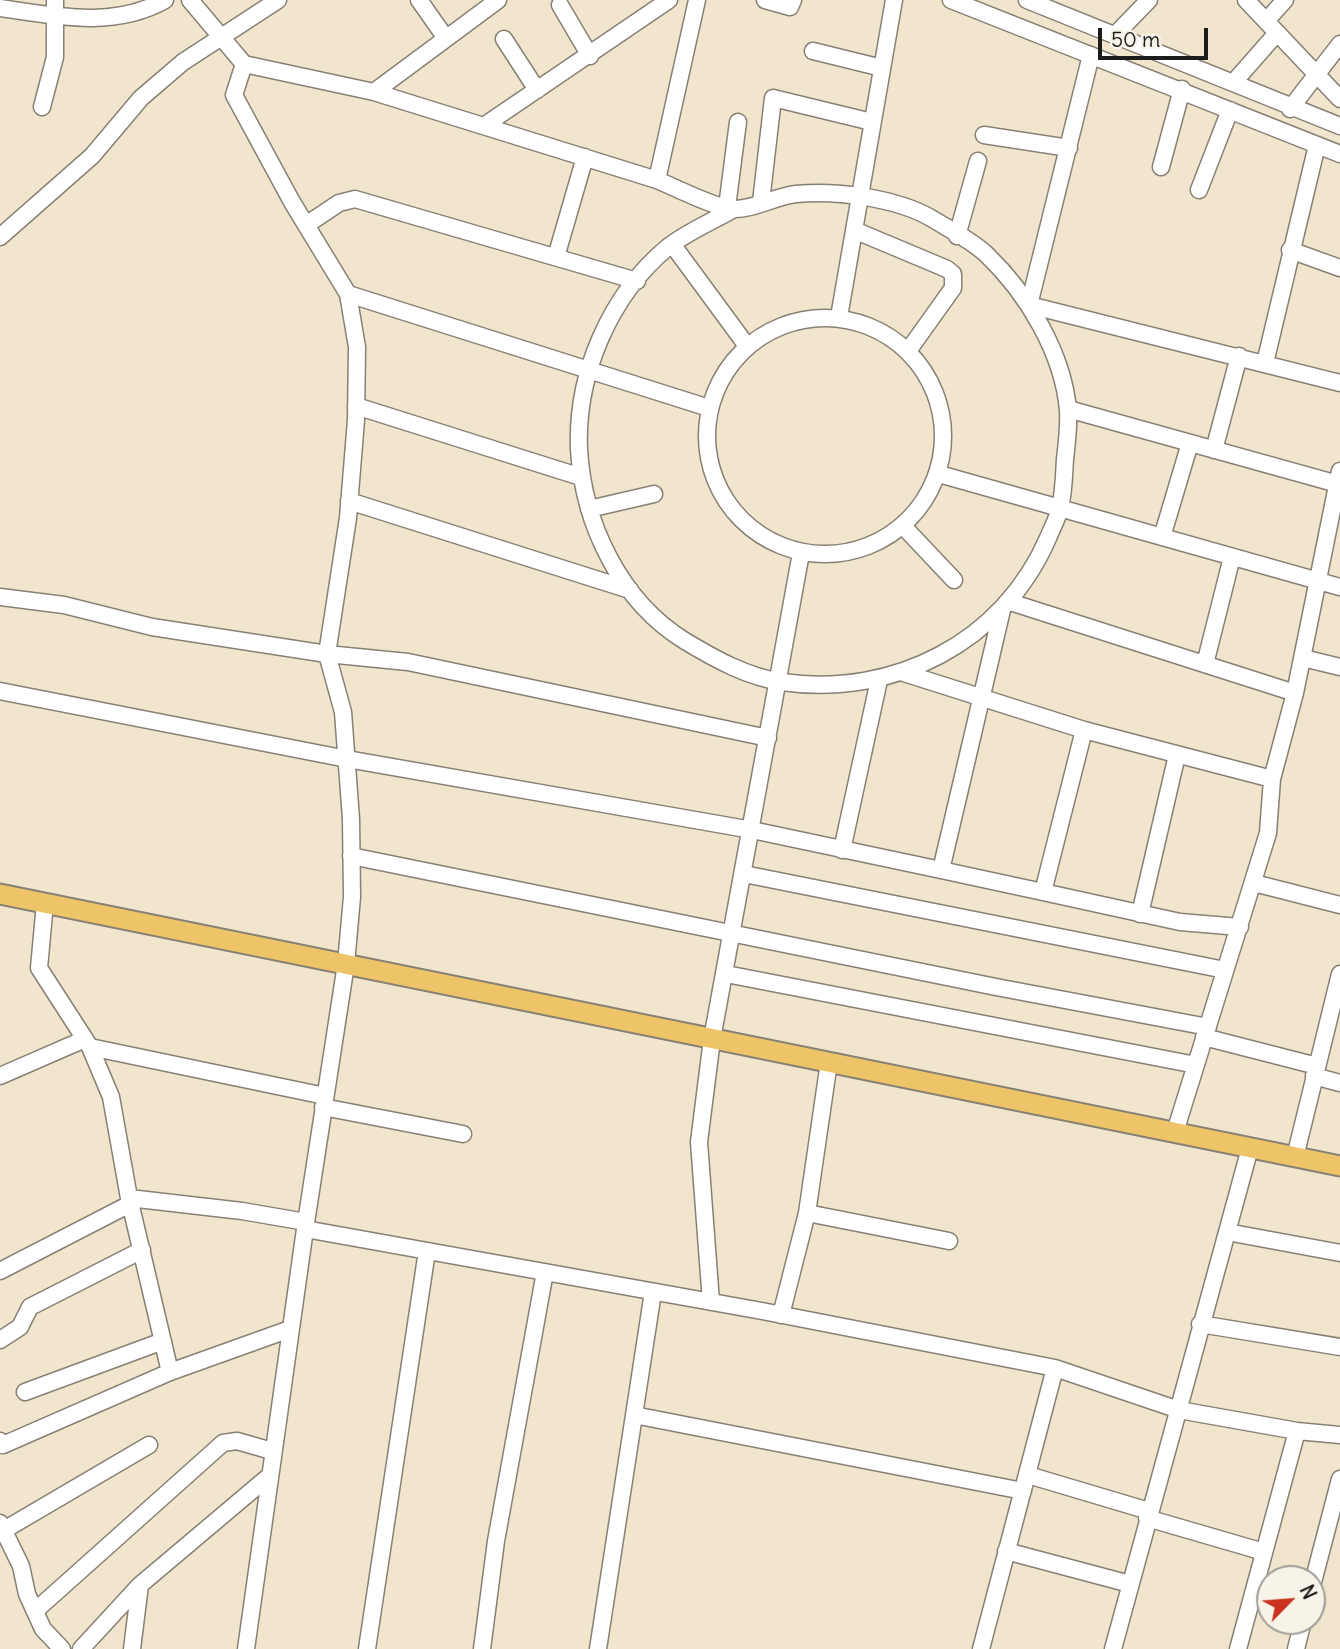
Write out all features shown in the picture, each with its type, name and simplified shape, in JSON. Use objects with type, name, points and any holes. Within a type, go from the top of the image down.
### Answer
[{"type":"main road","points":[[2,896],[1340,1166]]},
{"type":"street","points":[[0,8],[55,7],[93,20],[144,12],[165,0]]},
{"type":"street","points":[[190,0],[244,64],[374,92],[485,125],[657,180],[729,209]]},
{"type":"street","points":[[0,237],[92,156],[141,98],[183,62],[278,0]]},
{"type":"street","points":[[419,0],[445,37]]},
{"type":"street","points":[[467,0],[477,14]]},
{"type":"street","points":[[374,92],[498,0]]},
{"type":"street","points":[[485,125],[669,0]]},
{"type":"street","points":[[657,180],[697,0]]},
{"type":"street","points":[[765,0],[790,7],[793,0]]},
{"type":"street","points":[[839,317],[894,0]]},
{"type":"street","points":[[951,0],[1182,89],[1340,154]]},
{"type":"street","points":[[1027,0],[1233,83],[1290,109],[1340,126]]},
{"type":"street","points":[[1030,305],[1069,148],[1096,57],[1112,34],[1149,0]]},
{"type":"street","points":[[1246,0],[1340,99]]},
{"type":"street","points":[[1233,83],[1272,27],[1286,0]]},
{"type":"street","points":[[560,5],[590,56]]},
{"type":"street","points":[[42,107],[55,57],[55,7]]},
{"type":"street","points":[[504,39],[537,90]]},
{"type":"street","points":[[1290,109],[1316,71],[1340,44]]},
{"type":"street","points":[[813,51],[882,68]]},
{"type":"street","points":[[244,64],[234,95],[348,295],[356,347],[356,406],[349,501],[327,654],[343,712],[352,897],[346,964],[268,1477],[246,1649]]},
{"type":"street","points":[[1161,167],[1182,89]]},
{"type":"street","points":[[761,202],[773,99],[872,122]]},
{"type":"street","points":[[1199,190],[1230,110]]},
{"type":"street","points":[[729,209],[738,122]]},
{"type":"street","points":[[984,135],[1069,148]]},
{"type":"street","points":[[1265,363],[1317,145]]},
{"type":"street","points":[[556,257],[585,158]]},
{"type":"street","points":[[957,236],[978,161]]},
{"type":"street","points":[[795,194],[860,195],[926,215],[984,252],[1030,305],[1059,369],[1068,409],[1060,508],[1037,562],[1006,606],[957,647],[904,673],[879,680],[829,686],[778,681],[722,663],[671,632],[630,590],[607,555],[589,509],[581,477],[578,423],[587,370],[618,302],[673,244],[729,209],[761,202],[795,194]]},
{"type":"street","points":[[306,225],[339,203],[355,199],[637,281]]},
{"type":"street","points":[[853,230],[947,269],[953,274],[953,288],[908,351]]},
{"type":"street","points":[[673,244],[747,346]]},
{"type":"street","points":[[1290,250],[1340,268]]},
{"type":"street","points":[[348,295],[709,408]]},
{"type":"street","points":[[1030,305],[1340,383]]},
{"type":"street","points":[[839,317],[873,326],[908,351],[925,372],[940,404],[944,439],[939,474],[923,505],[904,526],[869,547],[836,555],[801,553],[766,539],[736,515],[716,483],[707,446],[709,408],[722,376],[747,346],[771,329],[804,318],[839,317]]},
{"type":"street","points":[[1214,450],[1239,356]]},
{"type":"street","points":[[356,406],[581,477]]},
{"type":"street","points":[[1068,409],[1214,450],[1339,477],[1303,657],[1272,779],[1268,833],[1175,1132]]},
{"type":"street","points":[[1162,537],[1190,443]]},
{"type":"street","points":[[939,474],[1340,587]]},
{"type":"street","points":[[589,509],[654,494]]},
{"type":"street","points":[[349,501],[630,590]]},
{"type":"street","points":[[904,526],[954,580]]},
{"type":"street","points":[[710,1302],[699,1142],[712,1039],[801,553]]},
{"type":"street","points":[[1205,664],[1232,556]]},
{"type":"street","points":[[0,597],[64,605],[152,627],[327,654],[408,662],[768,738]]},
{"type":"street","points":[[1006,606],[1295,693]]},
{"type":"street","points":[[941,870],[1006,606]]},
{"type":"street","points":[[1303,657],[1340,667]]},
{"type":"street","points":[[904,673],[1084,730],[1272,779]]},
{"type":"street","points":[[842,850],[879,680]]},
{"type":"street","points":[[0,691],[347,759],[751,830],[1140,914],[1240,928]]},
{"type":"street","points":[[1043,891],[1084,730]]},
{"type":"street","points":[[1140,914],[1178,755]]},
{"type":"street","points":[[351,856],[1206,1032],[1316,1071],[1340,1083]]},
{"type":"street","points":[[744,874],[1225,970]]},
{"type":"street","points":[[1254,883],[1340,905]]},
{"type":"street","points":[[45,903],[39,968],[87,1043],[111,1097],[130,1201],[170,1372]]},
{"type":"street","points":[[726,974],[1196,1065]]},
{"type":"street","points":[[1295,1157],[1340,974]]},
{"type":"street","points":[[0,1076],[87,1043],[463,1134]]},
{"type":"street","points":[[780,1315],[807,1213],[829,1062]]},
{"type":"street","points":[[1113,1649],[1250,1148]]},
{"type":"street","points":[[0,1271],[130,1201],[242,1211],[427,1251],[1055,1368],[1179,1410],[1297,1431],[1340,1435]]},
{"type":"street","points":[[807,1213],[949,1241]]},
{"type":"street","points":[[1227,1232],[1340,1253]]},
{"type":"street","points":[[0,1340],[20,1327],[30,1307],[142,1250]]},
{"type":"street","points":[[367,1649],[427,1251]]},
{"type":"street","points":[[482,1649],[496,1541],[545,1272]]},
{"type":"street","points":[[598,1649],[653,1292]]},
{"type":"street","points":[[1200,1324],[1340,1347]]},
{"type":"street","points":[[1,1445],[170,1372],[290,1329]]},
{"type":"street","points":[[25,1392],[163,1342]]},
{"type":"street","points":[[981,1649],[1055,1368]]},
{"type":"street","points":[[634,1415],[1025,1483],[1148,1515],[1264,1552]]},
{"type":"street","points":[[1238,1649],[1297,1431]]},
{"type":"street","points":[[35,1611],[223,1443],[237,1441],[272,1451]]},
{"type":"street","points":[[62,1649],[43,1629],[21,1566],[2,1527],[149,1445]]},
{"type":"street","points":[[81,1649],[140,1586],[268,1477]]},
{"type":"street","points":[[1317,1565],[1340,1479]]},
{"type":"street","points":[[1006,1552],[1130,1584]]},
{"type":"street","points":[[132,1649],[140,1586]]}]
